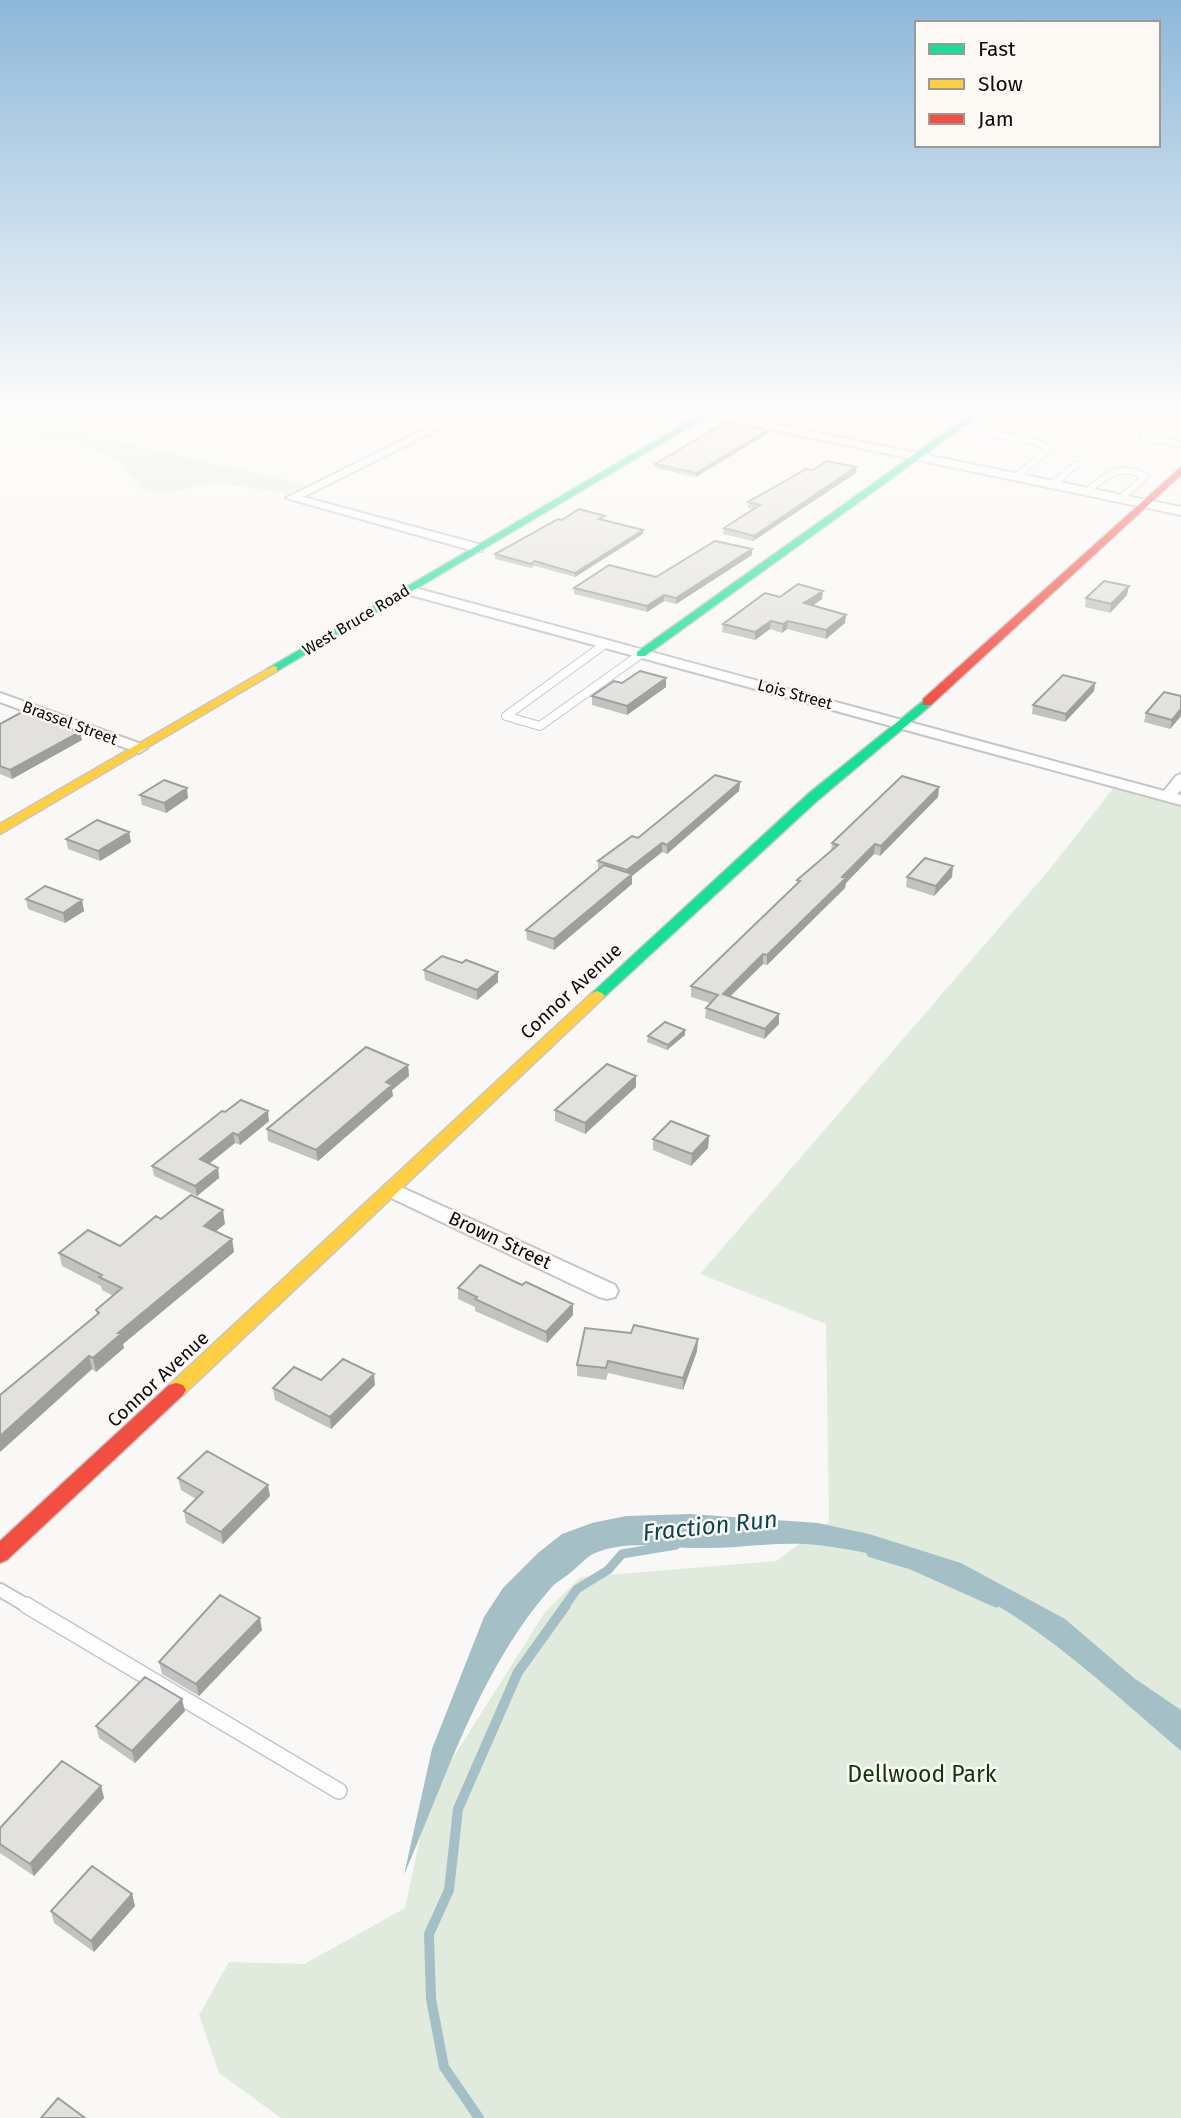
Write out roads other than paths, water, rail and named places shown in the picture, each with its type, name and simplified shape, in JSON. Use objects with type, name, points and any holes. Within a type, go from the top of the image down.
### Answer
[{"type":"street","points":[[336,510],[478,548]]},
{"type":"street","name":"West Bruce Road","points":[[0,830],[542,510]]},
{"type":"street","points":[[641,654],[843,510]]},
{"type":"street","name":"Connor Avenue","points":[[0,1554],[392,1190],[718,881],[813,797],[903,723],[1137,510]]},
{"type":"street","name":"Lois Street","points":[[408,590],[1174,798]]},
{"type":"street","name":"Brassel Street","points":[[0,697],[139,748]]},
{"type":"street","points":[[1174,798],[1181,779]]},
{"type":"street","name":"Brown Street","points":[[392,1190],[607,1291]]},
{"type":"lane","points":[[605,644],[506,716],[541,726],[641,654]]},
{"type":"lane","points":[[0,1590],[339,1791]]},
{"type":"water","points":[[690,1514],[818,1523],[869,1534],[961,1563],[1065,1619],[1134,1678],[1181,1710],[1181,1751],[1095,1677],[1011,1614],[966,1588],[918,1568],[865,1553],[806,1544],[713,1548],[620,1546],[588,1557],[552,1587],[525,1620],[503,1654],[466,1726],[404,1875],[432,1749],[484,1617],[503,1588],[538,1553],[562,1534],[592,1523],[626,1516]]},
{"type":"waterway","name":"Fraction Run","points":[[564,1607],[577,1589],[608,1570],[622,1554],[676,1545]]},
{"type":"waterway","name":"Fraction Run","points":[[871,1553],[911,1565],[996,1603]]},
{"type":"waterway","name":"Fraction Run","points":[[479,2118],[444,2067],[431,1999],[429,1934],[449,1890],[458,1809],[518,1672],[566,1605]]},
{"type":"park label","name":"Dellwood Park","points":[[922,1774]]}]
